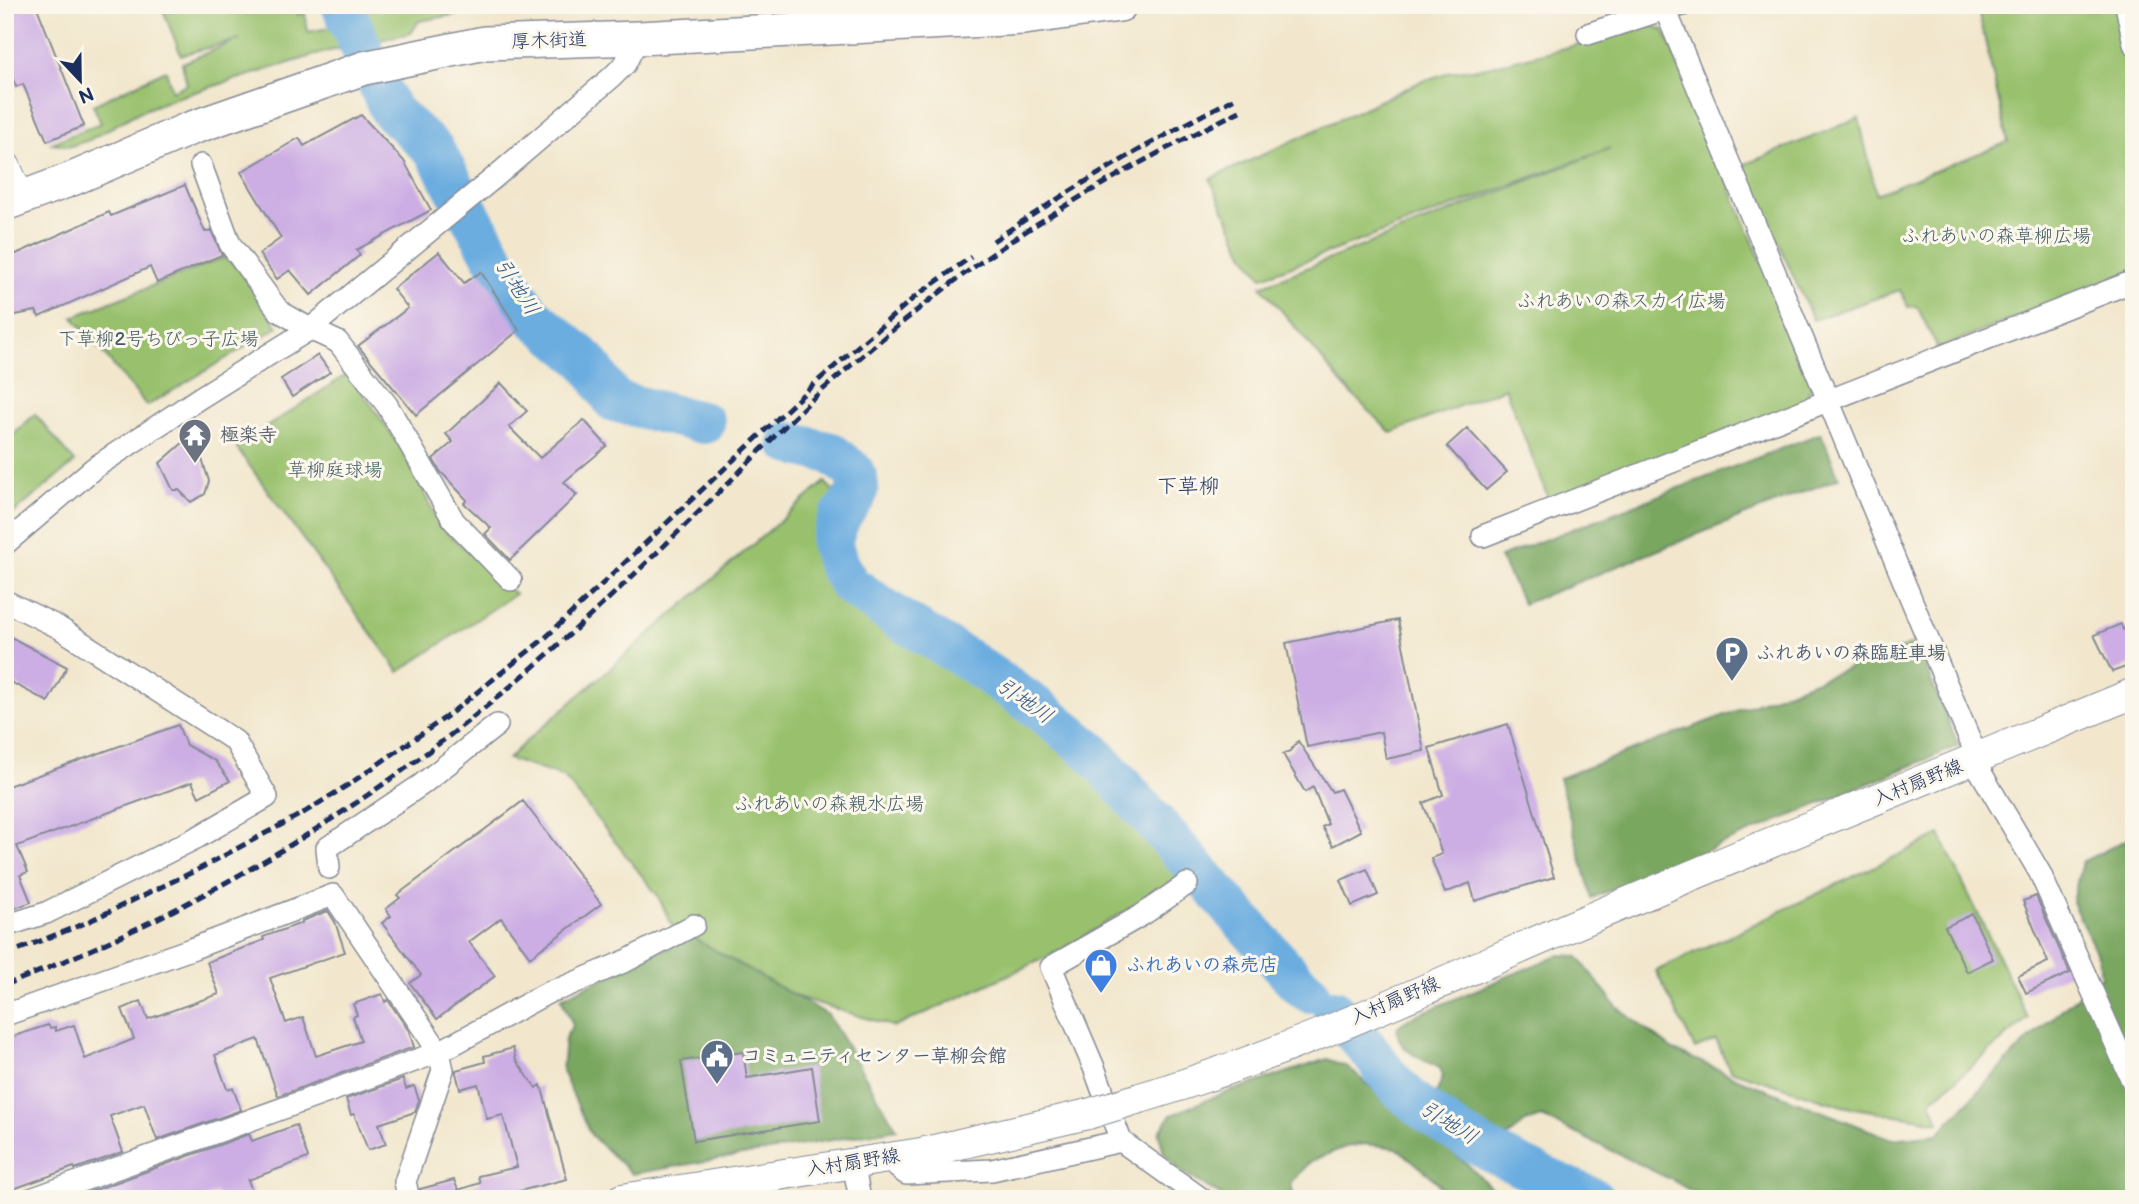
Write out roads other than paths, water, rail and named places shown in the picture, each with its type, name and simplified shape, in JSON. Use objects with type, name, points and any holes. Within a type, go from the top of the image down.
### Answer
[{"type":"main road","name":"厚木街道","points":[[13,202],[189,129],[364,68],[485,43],[1024,18],[1120,5]]},
{"type":"street","points":[[2126,5],[2134,44]]},
{"type":"street","points":[[1588,34],[1674,7],[1829,399],[1978,758],[1980,771],[2039,873],[2134,1085]]},
{"type":"street","points":[[5,544],[94,468],[310,329],[495,177],[625,64],[638,38]]},
{"type":"street","points":[[201,165],[230,244],[279,311],[338,342],[387,405],[454,521],[510,580]]},
{"type":"street","points":[[5,166],[13,202]]},
{"type":"street","points":[[1483,536],[2134,281]]},
{"type":"street","points":[[5,601],[58,627],[235,741],[267,797],[198,837],[46,913],[5,926]]},
{"type":"street","name":"入村扇野線","points":[[622,1199],[921,1153],[1088,1114],[1228,1070],[2134,693]]},
{"type":"street","points":[[329,869],[327,848],[421,785],[497,725]]},
{"type":"street","points":[[1187,884],[1142,915],[1051,967],[1095,1070],[1121,1141],[1202,1199]]},
{"type":"street","points":[[5,1015],[333,895],[439,1052],[443,1070],[405,1182],[409,1199]]},
{"type":"street","points":[[31,1199],[439,1052],[551,991],[628,960],[694,925]]},
{"type":"street","points":[[885,1158],[906,1174],[992,1170],[1121,1141]]},
{"type":"street","points":[[853,1163],[860,1199]]},
{"type":"waterway","name":"引地川","points":[[342,5],[362,49]]},
{"type":"waterway","name":"引地川","points":[[380,88],[391,111],[434,150],[498,265],[530,314],[588,362],[614,401],[704,423]]},
{"type":"waterway","name":"引地川","points":[[789,443],[831,453],[853,471],[857,479],[856,495],[840,517],[831,542],[838,565],[850,585],[1038,708],[1093,753],[1296,981],[1309,992]]},
{"type":"waterway","name":"引地川","points":[[1334,1010],[1399,1088],[1443,1123],[1491,1152],[1594,1199]]},
{"type":"railway","points":[[993,241],[1112,166],[1235,98]]},
{"type":"railway","points":[[5,985],[72,958],[201,896],[264,861],[385,783],[443,741],[557,646],[669,541],[814,398],[926,303],[1018,236],[1080,198],[1143,161],[1240,111]]},
{"type":"railway","points":[[5,955],[83,924],[199,869],[305,812],[446,717],[545,638],[813,385],[916,296],[971,257]]},
{"type":"place","name":"極楽寺","points":[[195,465]]},
{"type":"place","name":"ふれあいの森臨駐車場","points":[[1732,683]]},
{"type":"place","name":"ふれあいの森売店","points":[[1101,995]]},
{"type":"place","name":"コミュニティセンター草柳会館","points":[[717,1086]]},
{"type":"district","name":"下草柳","points":[[1188,486]]},
{"type":"park label","name":"ふれあいの森草柳広場","points":[[1996,236]]},
{"type":"park label","name":"ふれあいの森スカイ広場","points":[[1621,301]]},
{"type":"park label","name":"下草柳2号ちびっ子広場","points":[[158,339]]},
{"type":"park label","name":"草柳庭球場","points":[[335,470]]},
{"type":"park label","name":"ふれあいの森親水広場","points":[[829,804]]}]
